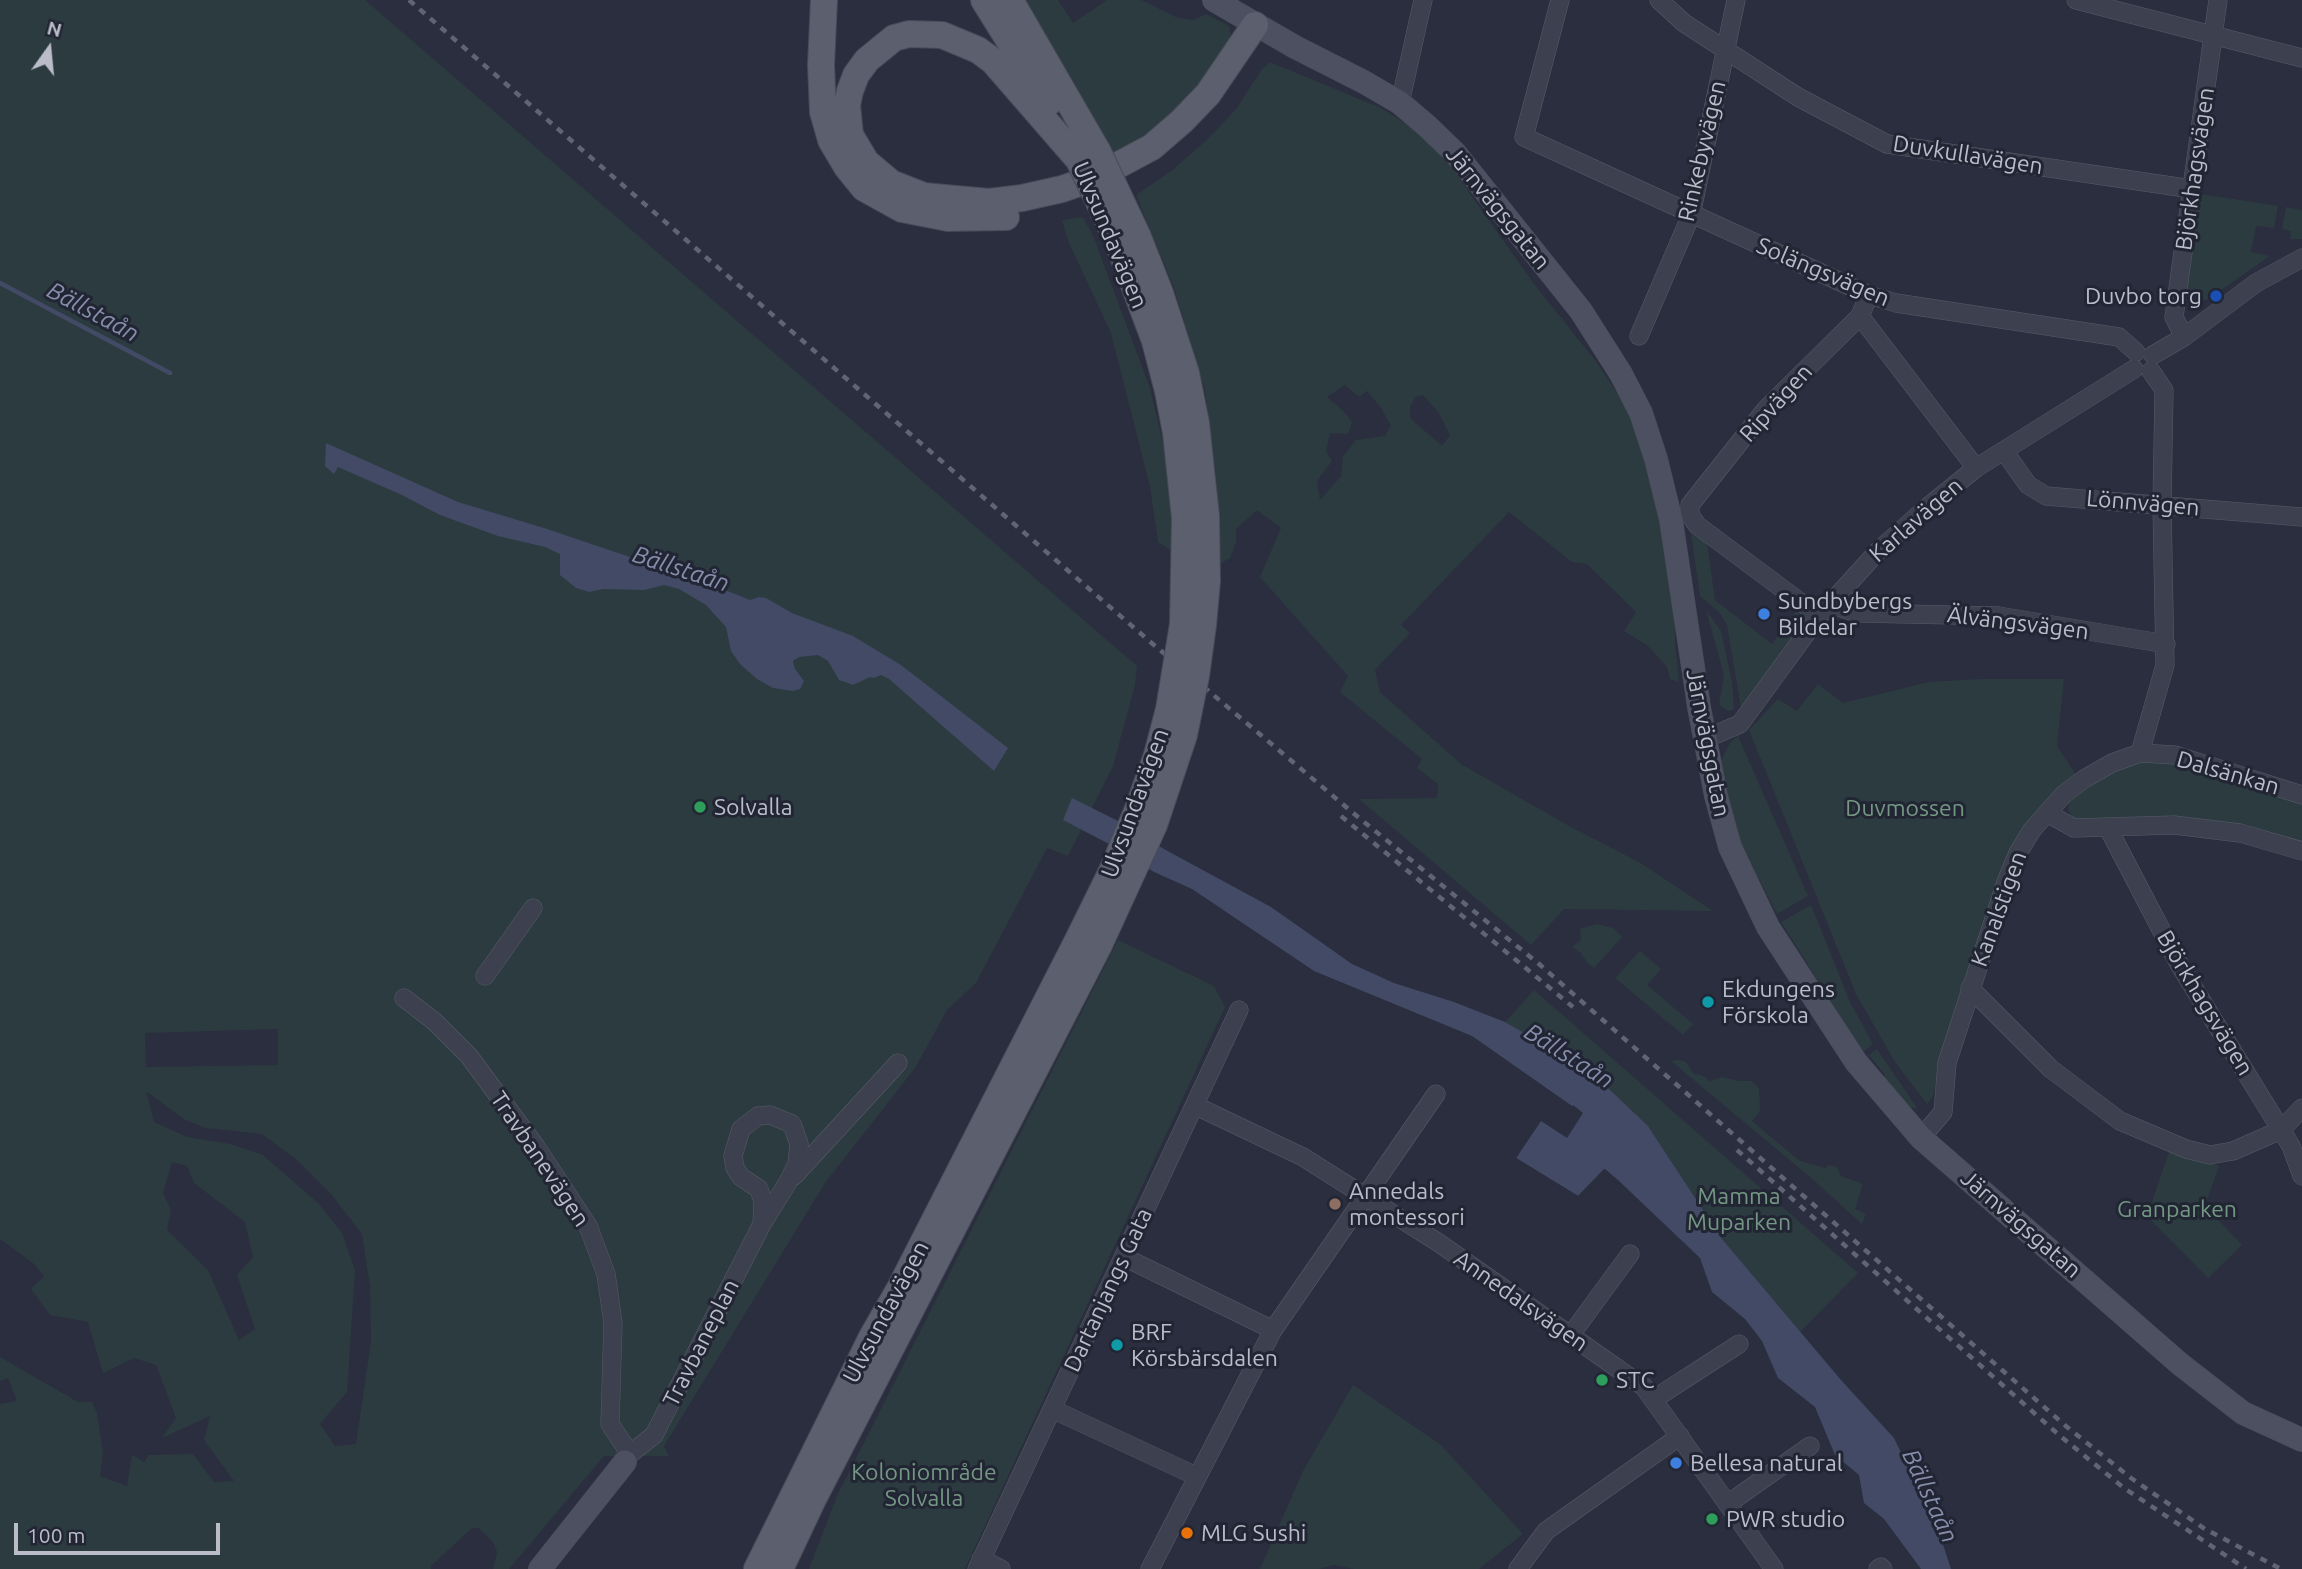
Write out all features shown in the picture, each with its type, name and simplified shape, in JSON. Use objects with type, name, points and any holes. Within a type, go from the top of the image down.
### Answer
[{"type":"main road","points":[[824,0],[821,65],[823,112],[831,140],[864,188],[902,209],[948,218],[990,219],[1055,209],[1080,201],[1135,176],[1185,142],[1209,120],[1227,97],[1263,29]]},
{"type":"main road","name":"Ulvsundavägen","points":[[984,0],[1059,122],[1089,156]]},
{"type":"main road","name":"Ulvsundavägen","points":[[757,1569],[872,1337],[1154,825],[1184,735],[1196,676],[1207,581],[1168,391],[1128,238],[1010,0]]},
{"type":"main road","points":[[1089,156],[993,61],[978,50],[942,35],[909,34],[894,38],[867,60],[856,75],[850,91],[847,105],[850,135],[866,162],[891,183],[916,193],[945,198],[989,202],[1023,198],[1094,178],[1153,147],[1208,94],[1263,29]]},
{"type":"main road","name":"Ulvsundavägen","points":[[780,1569],[1090,941]]},
{"type":"main road","points":[[794,1569],[813,1499]]},
{"type":"street","name":"Järnvägsgatan","points":[[1214,0],[1400,103],[1455,153],[1581,311],[1621,373],[1642,413],[1671,520],[1705,739],[1716,796],[1730,847],[1768,927],[1856,1062],[1921,1138],[2180,1363],[2243,1413],[2302,1440]]},
{"type":"street","points":[[1400,103],[1423,0]]},
{"type":"street","name":"Solängsvägen","points":[[1560,0],[1524,137],[1869,295],[1896,303],[2119,337],[2144,362]]},
{"type":"street","name":"Duvkullavägen","points":[[1659,0],[1684,23],[1798,97],[1887,144],[2192,189]]},
{"type":"street","name":"Rinkebyvägen","points":[[1639,336],[1691,215],[1736,0]]},
{"type":"street","points":[[2076,0],[2302,58]]},
{"type":"street","name":"Björkhagsvägen","points":[[2184,337],[2174,317],[2218,0]]},
{"type":"street","name":"Karlavägen","points":[[1705,739],[1740,724],[1824,610],[1879,550],[1976,468],[2184,337],[2256,283],[2302,258]]},
{"type":"street","name":"Ripvägen","points":[[1690,515],[1690,505],[1766,410],[1860,316],[1869,295]]},
{"type":"street","points":[[1860,316],[1976,468]]},
{"type":"street","points":[[2140,753],[2165,665],[2166,644],[2162,505],[2164,390],[2144,362]]},
{"type":"street","name":"Lönnvägen","points":[[2004,451],[2028,485],[2046,496],[2302,517]]},
{"type":"street","name":"Älvängsvägen","points":[[1690,515],[1696,525],[1786,591],[1824,610],[1999,616],[2166,644]]},
{"type":"street","name":"Dalsänkan","points":[[2047,813],[2064,794],[2084,779],[2112,763],[2140,753],[2175,755],[2302,794]]},
{"type":"street","points":[[2047,813],[2074,828],[2174,825],[2240,833],[2302,850]]},
{"type":"street","name":"Kanalstigen","points":[[1921,1138],[1943,1112],[1947,1063],[1970,988],[2018,853],[2032,830],[2047,813]]},
{"type":"street","name":"Björkhagsvägen","points":[[2108,828],[2179,964],[2291,1146],[2302,1176]]},
{"type":"street","points":[[485,976],[533,908]]},
{"type":"street","points":[[1970,988],[2050,1069],[2120,1121],[2186,1149],[2210,1154],[2234,1151],[2281,1130],[2302,1108]]},
{"type":"street","name":"Travbanevägen","points":[[404,998],[435,1022],[469,1056],[536,1147],[588,1226],[606,1274],[613,1322],[610,1424],[627,1458]]},
{"type":"street","name":"Dartanjangs Gata","points":[[979,1564],[1239,1010]]},
{"type":"street","points":[[788,1182],[898,1063]]},
{"type":"street","points":[[1150,1569],[1273,1330],[1436,1094]]},
{"type":"street","name":"Annedalsvägen","points":[[1196,1106],[1303,1157],[1366,1196],[1439,1243],[1644,1387],[1774,1569]]},
{"type":"street","name":"Travbaneplan","points":[[627,1458],[654,1435],[762,1224],[797,1164],[799,1144],[792,1124],[770,1115],[758,1116],[748,1121],[738,1135],[733,1156],[741,1177],[759,1189],[763,1202],[762,1224]]},
{"type":"street","points":[[1570,1336],[1630,1254]]},
{"type":"street","points":[[1124,1257],[1273,1330]]},
{"type":"street","points":[[1654,1399],[1739,1344]]},
{"type":"street","points":[[1052,1409],[1196,1476]]},
{"type":"street","points":[[1518,1569],[1546,1531],[1681,1436]]},
{"type":"street","points":[[1728,1503],[1810,1446]]},
{"type":"street","points":[[540,1569],[627,1458]]},
{"type":"street","points":[[979,1564],[1001,1569]]},
{"type":"green space","name":"Solvalla","points":[[0,0],[365,0],[1137,666],[1135,685],[1113,766],[1068,856],[1047,848],[976,983],[947,1010],[915,1068],[825,1183],[664,1446],[669,1456],[604,1456],[509,1569],[493,1569],[497,1552],[493,1542],[479,1528],[472,1528],[431,1566],[431,1569],[0,1569],[0,1404],[17,1401],[8,1378],[0,1381],[0,1357],[78,1402],[92,1402],[97,1413],[103,1454],[100,1476],[127,1486],[132,1455],[144,1462],[149,1455],[193,1454],[214,1482],[234,1481],[204,1440],[210,1416],[162,1438],[176,1418],[156,1365],[134,1358],[103,1373],[88,1322],[50,1315],[31,1289],[44,1276],[34,1264],[0,1239]],"holes":[[[278,1029],[278,1065],[146,1067],[145,1033]],[[146,1091],[184,1119],[205,1128],[262,1134],[296,1159],[331,1194],[362,1234],[370,1286],[371,1341],[356,1444],[335,1446],[320,1424],[347,1392],[355,1270],[342,1233],[319,1204],[263,1155],[231,1144],[187,1137],[154,1122]],[[172,1162],[187,1166],[194,1183],[245,1222],[253,1257],[237,1275],[255,1329],[239,1340],[208,1270],[167,1230],[171,1210],[163,1193]]]},
{"type":"green space","points":[[1021,0],[1058,0],[1073,23],[1107,0],[1141,0],[1178,18],[1194,20],[1206,14],[1229,26],[1231,36],[1227,51],[1189,100],[1154,131],[1116,159],[1074,82]]},
{"type":"green space","points":[[1270,62],[1381,108],[1420,133],[1454,171],[1534,284],[1595,360],[1625,405],[1648,460],[1676,594],[1675,641],[1679,682],[1670,679],[1667,667],[1648,646],[1624,631],[1636,612],[1587,564],[1572,562],[1509,512],[1401,625],[1410,633],[1375,670],[1380,692],[1461,764],[1571,827],[1639,862],[1713,911],[1564,909],[1531,945],[1359,799],[1437,798],[1438,784],[1417,768],[1422,759],[1340,692],[1348,676],[1260,577],[1281,528],[1257,510],[1236,529],[1236,542],[1230,558],[1220,564],[1216,474],[1205,390],[1174,288],[1136,195],[1171,171],[1208,139],[1236,109],[1262,69]],"holes":[[[1345,385],[1359,397],[1367,391],[1391,426],[1385,436],[1356,440],[1343,456],[1341,476],[1320,500],[1317,481],[1332,461],[1326,451],[1330,433],[1348,434],[1352,422],[1327,397]],[[1423,395],[1438,412],[1450,435],[1442,446],[1410,418],[1410,407],[1415,397]]]},
{"type":"green space","points":[[2201,194],[2278,206],[2274,228],[2256,226],[2251,252],[2270,256],[2208,299],[2195,303],[2187,302],[2185,298]]},
{"type":"green space","points":[[2286,207],[2302,210],[2302,239],[2290,239],[2291,231],[2282,229]]},
{"type":"green space","points":[[1083,217],[1094,238],[1150,388],[1171,477],[1174,552],[1158,542],[1150,487],[1111,333],[1069,243],[1062,220]]},
{"type":"green space","points":[[1690,526],[1707,542],[1715,600],[1772,644],[1796,611],[1800,615],[1801,627],[1741,708],[1727,625],[1720,613],[1700,596]]},
{"type":"green space","points":[[1706,610],[1721,631],[1732,682],[1734,709],[1728,711],[1719,705],[1724,675]]},
{"type":"green space","name":"Duvmossen","points":[[2064,679],[2057,746],[2077,776],[2045,805],[1965,979],[1945,1040],[1933,1096],[1927,1104],[1895,1062],[1856,994],[1749,730],[1778,699],[1797,711],[1818,684],[1843,703],[1929,682]]},
{"type":"green space","points":[[1738,736],[1808,896],[1777,914],[1739,840],[1722,773],[1722,759],[1730,743]]},
{"type":"green space","points":[[2131,761],[2182,764],[2302,803],[2302,843],[2080,823],[2072,817],[2068,810],[2069,799]]},
{"type":"green space","points":[[1811,905],[1850,1002],[1873,1044],[1863,1052],[1781,922]]},
{"type":"green space","points":[[1597,924],[1613,928],[1622,937],[1594,968],[1572,947],[1581,940],[1580,929]]},
{"type":"green space","name":"Koloniområde Solvalla","points":[[1118,940],[1214,986],[1225,1007],[965,1569],[809,1569],[837,1496]]},
{"type":"green space","points":[[1640,951],[1661,969],[1647,985],[1693,1024],[1683,1035],[1615,978]]},
{"type":"green space","name":"Mamma Muparken","points":[[1534,990],[1858,1273],[1800,1332],[1722,1239],[1648,1126],[1588,1069],[1505,1022]]},
{"type":"green space","points":[[1877,1049],[1918,1109],[1910,1107],[1882,1079],[1885,1075],[1869,1055]]},
{"type":"green space","points":[[1671,1061],[1686,1062],[1694,1074],[1710,1081],[1722,1077],[1751,1081],[1759,1088],[1760,1111],[1752,1121],[1800,1161],[1825,1168],[1828,1165],[1837,1167],[1841,1176],[1863,1184],[1855,1209],[1866,1214],[1862,1224]]},
{"type":"green space","name":"Granparken","points":[[2170,1149],[2219,1166],[2205,1206],[2242,1245],[2208,1278],[2147,1216]]},
{"type":"green space","points":[[1353,1385],[1440,1444],[1523,1534],[1479,1569],[1354,1569],[1334,1565],[1319,1569],[1260,1569],[1303,1471]]},
{"type":"water","points":[[326,443],[458,502],[544,528],[750,600],[766,598],[792,613],[853,636],[901,665],[1008,748],[994,771],[889,679],[881,675],[853,685],[839,680],[828,661],[818,655],[799,657],[793,661],[795,669],[804,681],[800,689],[793,691],[773,688],[757,679],[740,664],[731,651],[726,627],[706,605],[679,589],[664,585],[644,590],[603,589],[589,592],[576,588],[560,575],[560,554],[440,515],[338,467],[334,474],[325,466]]},
{"type":"water","points":[[1072,798],[1271,907],[1352,964],[1394,983],[1505,1022],[1588,1069],[1648,1126],[1722,1239],[1841,1380],[1894,1438],[1938,1529],[1951,1569],[1921,1569],[1884,1519],[1864,1503],[1859,1475],[1835,1455],[1815,1407],[1778,1378],[1762,1341],[1745,1319],[1712,1292],[1700,1258],[1619,1181],[1604,1169],[1578,1196],[1516,1158],[1541,1120],[1567,1137],[1582,1113],[1472,1036],[1314,971],[1192,889],[1154,872],[1063,820]]},
{"type":"pier","points":[[1573,1105],[1583,1113],[1567,1138],[1541,1121],[1516,1158],[1578,1196],[1605,1169],[1619,1181],[1617,1184],[1605,1174],[1578,1200],[1512,1158],[1540,1117],[1566,1133],[1578,1114],[1571,1108]]},
{"type":"waterway","name":"Bällstaån","points":[[0,283],[170,373]]},
{"type":"railway","points":[[409,0],[1147,639],[1358,817],[1539,964],[2067,1427],[2131,1478],[2205,1529],[2281,1569]]},
{"type":"railway","points":[[1341,816],[1573,1007]]},
{"type":"railway","points":[[1737,1150],[2059,1435],[2124,1488],[2246,1569]]},
{"type":"place","name":"Duvbo torg","points":[[2216,296]]},
{"type":"place","name":"Sundbybergs Bildelar","points":[[1764,614]]},
{"type":"place","name":"Solvalla","points":[[700,807]]},
{"type":"place","name":"Ekdungens Förskola","points":[[1708,1002]]},
{"type":"place","name":"Annedals montessori","points":[[1335,1204]]},
{"type":"place","name":"BRF Körsbärsdalen","points":[[1117,1345]]},
{"type":"place","name":"STC","points":[[1602,1380]]},
{"type":"place","name":"Bellesa natural","points":[[1676,1463]]},
{"type":"place","name":"PWR studio","points":[[1712,1519]]},
{"type":"place","name":"MLG Sushi","points":[[1187,1533]]}]
